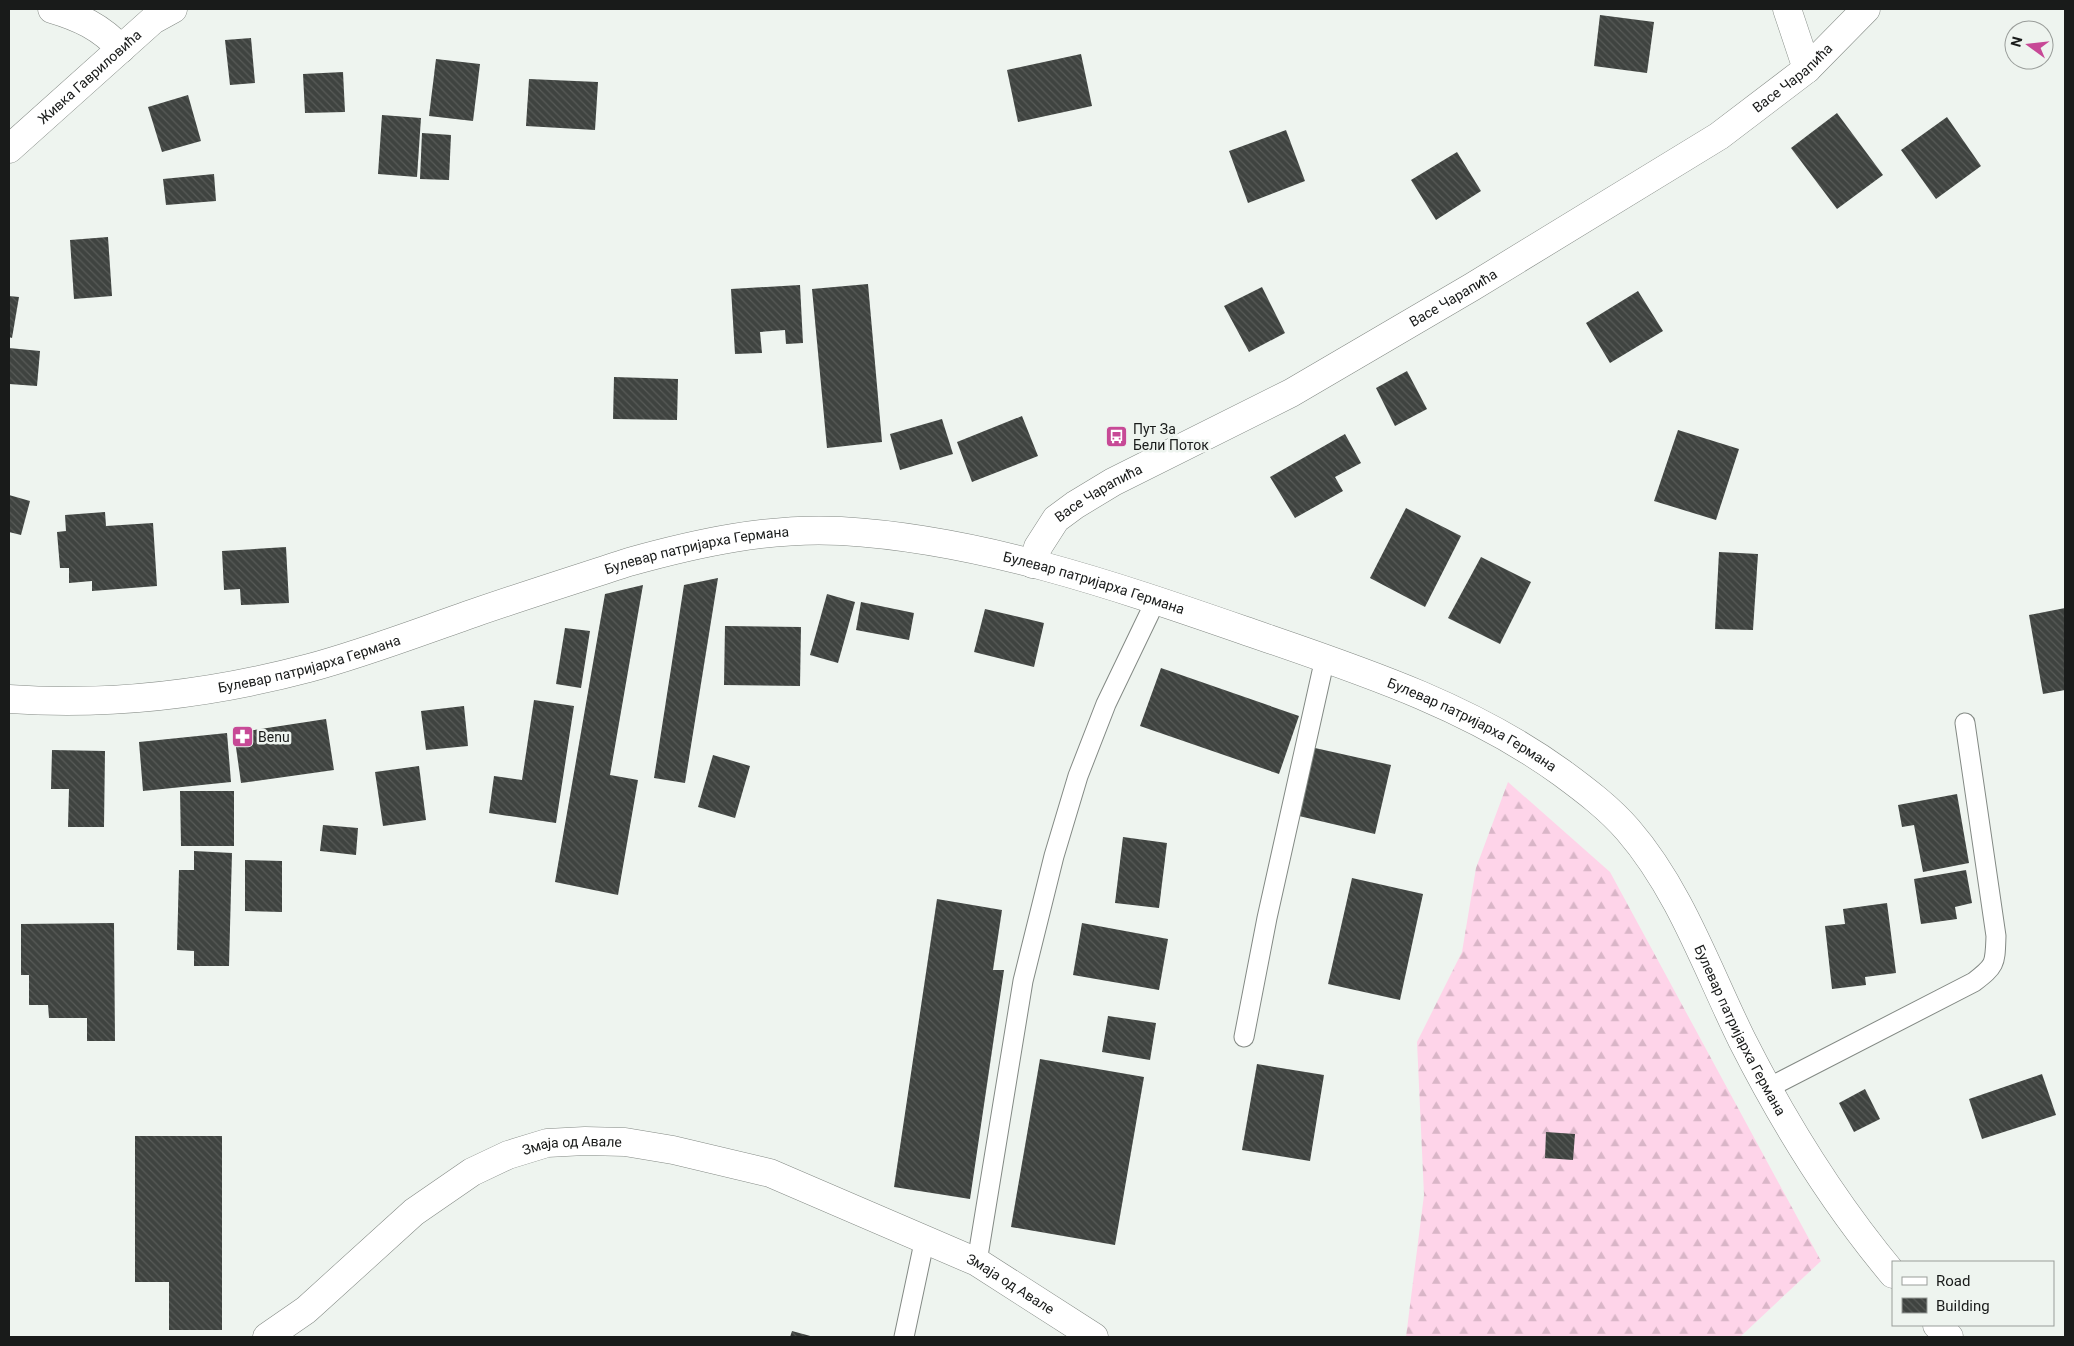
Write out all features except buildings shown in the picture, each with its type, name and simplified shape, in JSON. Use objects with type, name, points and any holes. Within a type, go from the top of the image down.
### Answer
[{"type":"street","points":[[52,9],[92,24],[108,35],[121,49]]},
{"type":"street","name":"Живка Гавриловића","points":[[9,149],[153,20],[173,9]]},
{"type":"street","points":[[1787,9],[1807,69]]},
{"type":"street","name":"Васе Чарапића","points":[[1033,564],[1038,547],[1056,520],[1075,505],[1113,482],[1291,393],[1472,287],[1718,136],[1807,69],[1866,9]]},
{"type":"street","name":"Булевар патријарха Германа","points":[[9,699],[118,700],[145,698],[239,683],[308,668],[382,646],[669,550],[748,536],[794,532],[864,532],[930,541],[1033,564],[1156,600],[1325,658],[1426,697],[1538,755],[1575,782],[1625,826],[1642,848],[1678,906],[1743,1042],[1818,1175],[1864,1240],[1892,1273]]},
{"type":"street","name":"Змаја од Авале","points":[[267,1337],[306,1310],[414,1212],[464,1177],[508,1155],[547,1143],[586,1141],[625,1142],[674,1150],[770,1173],[925,1238],[977,1262],[1094,1337]]},
{"type":"street","points":[[1938,1326],[1949,1337]]},
{"type":"lane","points":[[977,1262],[1023,981],[1054,856],[1078,776],[1106,704],[1156,600]]},
{"type":"lane","points":[[1244,1037],[1267,918],[1325,658]]},
{"type":"lane","points":[[1768,1088],[1974,982],[1990,969],[1995,956],[1996,936],[1965,723]]},
{"type":"lane","points":[[904,1337],[925,1238]]},
{"type":"green space","points":[[1508,782],[1610,872],[1821,1261],[1740,1337],[1406,1337],[1424,1195],[1417,1042],[1462,952],[1476,868]]},
{"type":"place","name":"Пут За Бели Поток","points":[[1117,437]]},
{"type":"place","name":"Benu","points":[[242,737]]}]
